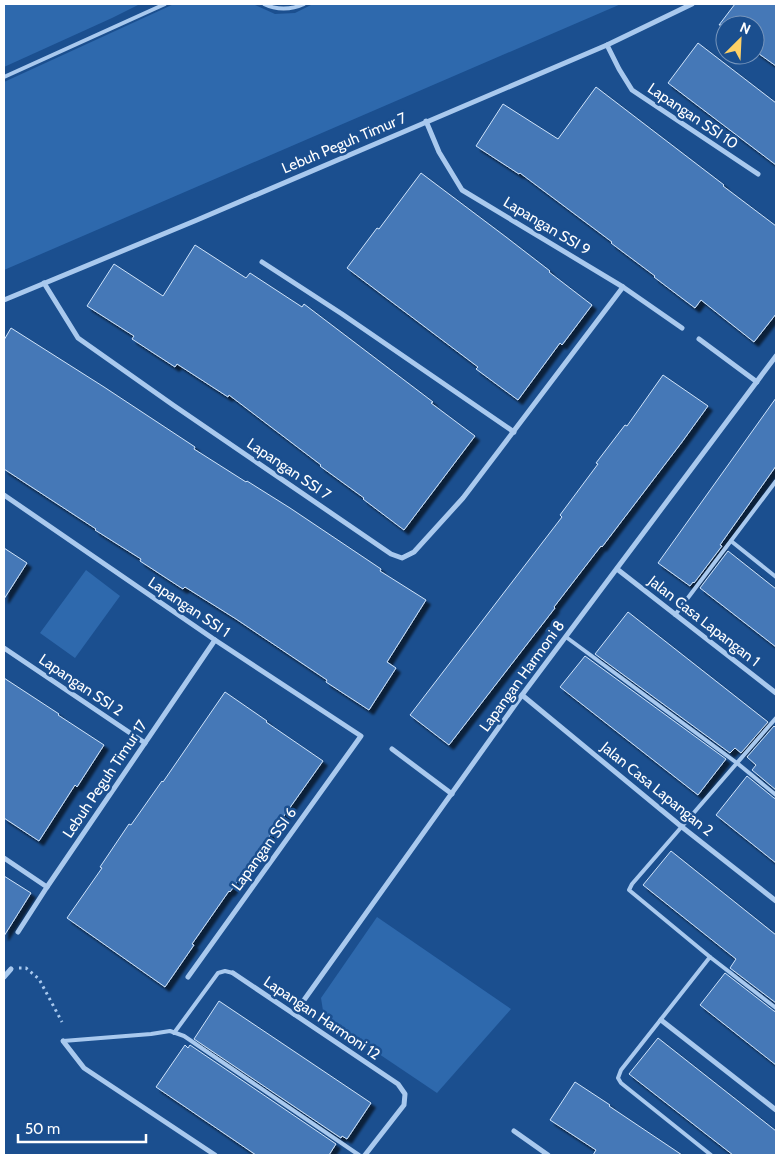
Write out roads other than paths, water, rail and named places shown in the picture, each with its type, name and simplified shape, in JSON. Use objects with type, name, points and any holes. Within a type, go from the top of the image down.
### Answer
[{"type":"street","name":"Lebuh Peguh Timur 7","points":[[4,300],[607,45],[692,4]]},
{"type":"street","name":"Lapangan SSI 10","points":[[607,45],[632,90],[758,174]]},
{"type":"street","name":"Lapangan SSI 9","points":[[426,121],[439,152],[462,190],[622,287],[682,328]]},
{"type":"street","points":[[262,262],[342,314],[514,432]]},
{"type":"street","name":"Lapangan SSI 7","points":[[44,283],[78,338],[391,554],[402,558],[414,552],[463,498],[622,287]]},
{"type":"street","points":[[699,339],[757,382]]},
{"type":"street","name":"Lapangan Harmoni 8","points":[[294,1014],[522,696],[776,356]]},
{"type":"street","name":"Lapangan SSI 1","points":[[4,495],[215,640],[362,736]]},
{"type":"street","name":"Jalan Casa Lapangan 1","points":[[617,569],[776,693]]},
{"type":"street","name":"Lebuh Peguh Timur 17","points":[[18,932],[215,640]]},
{"type":"street","name":"Lapangan SSI 2","points":[[4,648],[145,743]]},
{"type":"street","name":"Jalan Casa Lapangan 2","points":[[522,696],[776,901]]},
{"type":"street","name":"Lapangan SSI 6","points":[[188,977],[362,736]]},
{"type":"street","points":[[392,749],[452,794]]},
{"type":"street","points":[[4,858],[47,887]]},
{"type":"street","points":[[4,977],[11,969]]},
{"type":"street","name":"Lapangan Harmoni 12","points":[[233,973],[398,1084],[405,1094],[404,1105],[365,1155]]},
{"type":"street","points":[[661,1020],[776,1110]]},
{"type":"street","points":[[63,1041],[84,1068],[215,1155]]},
{"type":"street","points":[[514,1131],[548,1155]]},
{"type":"lane","points":[[4,77],[165,4]]},
{"type":"lane","points":[[264,4],[283,8],[298,7],[304,4]]},
{"type":"lane","points":[[676,614],[776,481]]},
{"type":"lane","points":[[731,542],[776,577]]},
{"type":"lane","points":[[566,637],[736,763],[776,795]]},
{"type":"lane","points":[[776,718],[632,884],[629,890],[710,957],[776,1008]]},
{"type":"lane","points":[[710,957],[622,1070],[618,1078],[621,1083],[711,1155]]},
{"type":"lane","points":[[174,1033],[218,973],[225,971],[233,973]]},
{"type":"lane","points":[[63,1041],[170,1032],[184,1036],[360,1155]]}]
